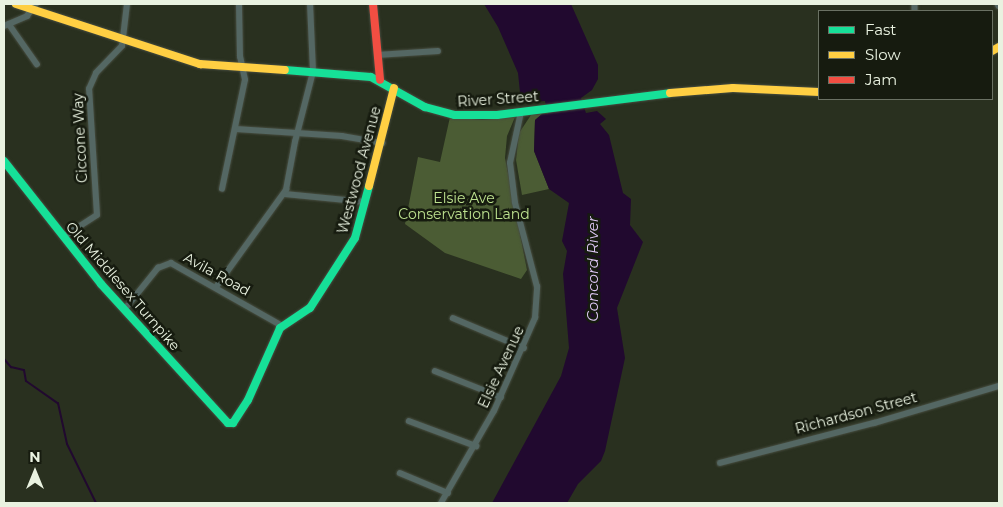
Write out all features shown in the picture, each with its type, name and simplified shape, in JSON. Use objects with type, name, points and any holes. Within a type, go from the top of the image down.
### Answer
[{"type":"main road","name":"River Street","points":[[16,4],[34,7],[124,41],[191,62],[244,69],[362,75],[380,80],[425,107],[446,114],[478,116],[733,88],[818,92]]},
{"type":"main road","points":[[373,4],[380,80]]},
{"type":"main road","name":"Westwood Avenue","points":[[228,423],[238,419],[277,332],[283,326],[304,314],[323,291],[355,238],[382,143],[394,88]]},
{"type":"main road","name":"Old Middlesex Turnpike","points":[[4,161],[63,237],[228,423]]},
{"type":"street","points":[[124,41],[127,4]]},
{"type":"street","points":[[222,189],[244,88],[244,69],[240,57],[239,4]]},
{"type":"street","points":[[216,287],[285,194],[297,134],[313,72],[310,4]]},
{"type":"street","points":[[34,7],[6,25],[37,64]]},
{"type":"street","name":"Ciccone Way","points":[[63,237],[96,216],[89,89],[94,77],[117,54],[124,41]]},
{"type":"street","points":[[377,55],[438,51]]},
{"type":"street","name":"Elsie Avenue","points":[[441,503],[476,446],[501,397],[524,348],[535,318],[537,287],[511,176],[511,154],[521,112]]},
{"type":"street","points":[[236,129],[362,138],[382,143]]},
{"type":"street","points":[[285,194],[366,202]]},
{"type":"street","name":"Avila Road","points":[[125,309],[158,268],[165,264],[176,264],[283,326]]},
{"type":"street","points":[[453,318],[524,348]]},
{"type":"street","points":[[434,371],[501,397]]},
{"type":"street","name":"Richardson Street","points":[[720,463],[874,423],[999,386]]},
{"type":"street","points":[[409,421],[476,446]]},
{"type":"street","points":[[400,473],[448,493]]},
{"type":"green space","name":"Elsie Ave Conservation Land","points":[[542,114],[535,120],[534,151],[549,189],[522,195],[516,160],[519,133],[531,115]]},
{"type":"green space","name":"Elsie Ave Conservation Land","points":[[450,117],[482,120],[515,117],[507,136],[505,158],[527,270],[521,279],[445,253],[405,224],[418,157],[440,162]]},
{"type":"water","name":"Concord River","points":[[484,4],[571,4],[598,65],[598,79],[592,90],[581,98],[586,113],[597,111],[606,119],[600,124],[609,135],[623,193],[631,199],[630,225],[643,242],[617,308],[625,358],[605,451],[601,461],[578,484],[567,503],[492,503],[561,376],[569,348],[563,274],[567,251],[562,241],[569,203],[549,189],[534,151],[535,120],[542,114],[548,114],[545,101],[521,102],[518,73],[498,27]]},
{"type":"waterway","points":[[4,359],[11,367],[24,370],[26,381],[58,403],[67,444],[96,503]]},
{"type":"traffic: fast","points":[[285,70],[371,77],[425,107],[455,115],[497,115],[670,93]]},
{"type":"traffic: fast","points":[[4,161],[101,284],[228,423],[233,423],[248,400],[280,328],[310,308],[355,238],[369,186]]},
{"type":"traffic: slow","points":[[16,4],[200,64],[285,70]]},
{"type":"traffic: slow","points":[[993,50],[999,47]]},
{"type":"traffic: slow","points":[[369,186],[394,88]]},
{"type":"traffic: slow","points":[[670,93],[733,88],[818,92]]},
{"type":"traffic: jam","points":[[373,4],[380,80]]}]
